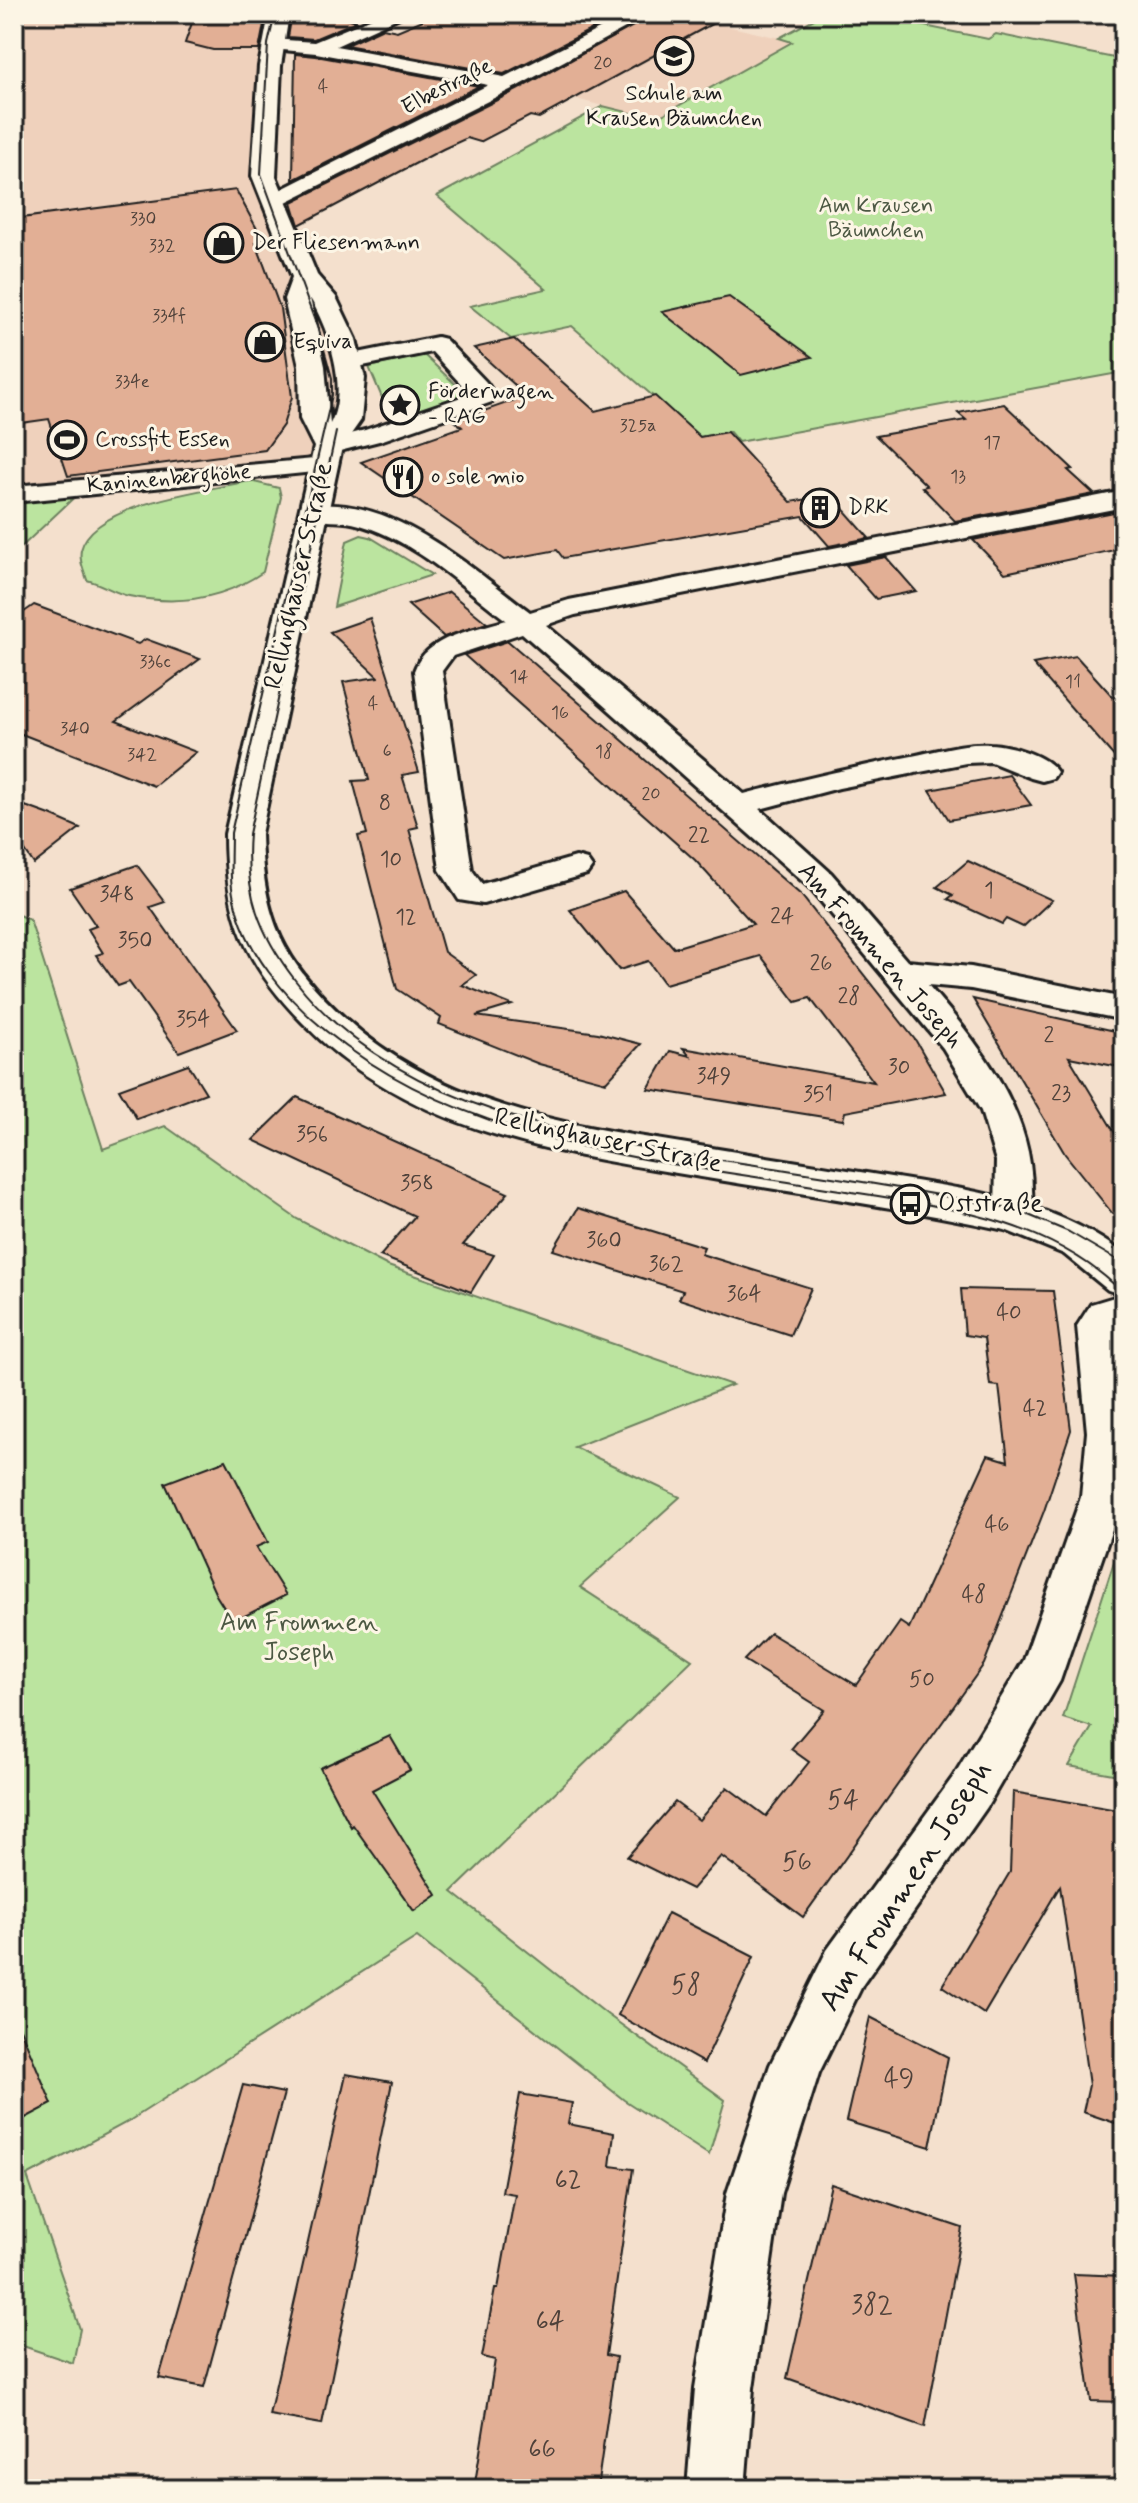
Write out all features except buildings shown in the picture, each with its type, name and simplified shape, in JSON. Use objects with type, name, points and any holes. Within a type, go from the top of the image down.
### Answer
[{"type":"main road","name":"Rellinghauser Straße","points":[[279,14],[272,44],[264,176],[305,277],[323,297],[343,339],[352,391],[347,420],[327,456],[243,834],[242,875],[247,903],[269,959],[299,996],[365,1056],[402,1081],[473,1112],[571,1139],[1014,1216],[1079,1243],[1124,1278]]},
{"type":"main road","name":"Rellinghauser Straße","points":[[305,277],[297,299],[312,366],[314,419],[327,456]]},
{"type":"street","points":[[316,48],[397,14]]},
{"type":"street","name":"Elbestraße","points":[[273,201],[642,14]]},
{"type":"street","points":[[272,44],[316,48],[509,83]]},
{"type":"street","name":"Rellinghauser Straße","points":[[327,456],[374,435],[484,397],[437,344],[348,362]]},
{"type":"street","name":"Kaninenberghöhe","points":[[14,494],[327,456]]},
{"type":"street","points":[[576,867],[483,894],[470,893],[456,870],[428,671],[432,660],[443,650],[569,608],[1124,499]]},
{"type":"street","name":"Am Frommen Joseph","points":[[313,513],[360,516],[396,529],[430,550],[525,621],[820,880],[956,1040],[999,1111],[1014,1161],[1014,1216]]},
{"type":"street","points":[[738,805],[837,779],[966,754],[992,753],[1042,772]]},
{"type":"street","points":[[899,971],[971,978],[1124,1009]]},
{"type":"street","name":"Am Frommen Joseph","points":[[716,2489],[724,2388],[754,2193],[796,2065],[845,1967],[970,1792],[1044,1667],[1102,1497],[1108,1432],[1097,1326],[1105,1315],[1124,1309]]},
{"type":"shaded area","points":[[14,14],[277,14],[262,176],[330,339],[336,396],[322,465],[14,492]]},
{"type":"shaded area","name":"Schule am Krausen Bäumchen","points":[[661,14],[674,14],[793,41],[655,120],[524,85]]},
{"type":"green space","name":"Am Krausen Bäumchen","points":[[823,14],[866,14],[988,39],[996,34],[1124,60],[1124,372],[738,442],[729,431],[700,437],[572,326],[511,339],[470,306],[546,289],[437,196],[603,106],[655,119],[792,42],[779,38]]},
{"type":"green space","points":[[424,355],[467,395],[417,413],[386,407],[369,367]]},
{"type":"green space","points":[[250,481],[279,488],[281,497],[263,572],[216,595],[182,600],[124,595],[87,580],[81,550],[90,534],[106,521],[154,501]]},
{"type":"green space","points":[[84,488],[14,554],[14,496]]},
{"type":"green space","points":[[361,535],[370,537],[432,575],[334,607],[347,541]]},
{"type":"green space","name":"Am Frommen Joseph","points":[[14,913],[30,920],[103,1149],[165,1126],[297,1219],[388,1266],[732,1385],[574,1447],[680,1497],[580,1587],[692,1660],[452,1892],[608,2015],[725,2100],[709,2155],[624,2100],[417,1937],[129,2121],[27,2176],[80,2329],[73,2363],[14,2343]]},
{"type":"green space","points":[[1124,1531],[1124,1776],[1069,1766],[1092,1727],[1063,1718]]},
{"type":"tram line","points":[[275,14],[268,44],[261,174],[320,335],[332,378],[332,395],[231,833],[234,899],[239,919],[257,955],[282,989],[326,1031],[383,1071],[443,1102],[507,1126],[641,1159],[921,1203],[995,1220],[1064,1249],[1095,1269],[1124,1294]]},
{"type":"tram line","points":[[336,432],[249,834],[249,875],[257,912],[272,946],[295,980],[342,1029],[396,1067],[457,1097],[523,1120],[660,1150],[1014,1209],[1069,1232],[1124,1264]]},
{"type":"place","name":"Schule am Krausen Bäumchen","points":[[674,56]]},
{"type":"place","name":"Der Fliesenmann","points":[[224,243]]},
{"type":"place","name":"Equiva","points":[[265,342]]},
{"type":"place","name":"Förderwagen - RAG","points":[[400,405]]},
{"type":"place","name":"Crossfit Essen","points":[[67,440]]},
{"type":"place","name":"o sole mio","points":[[403,477]]},
{"type":"place","name":"DRK","points":[[820,508]]},
{"type":"place","name":"Oststraße","points":[[910,1204]]}]
